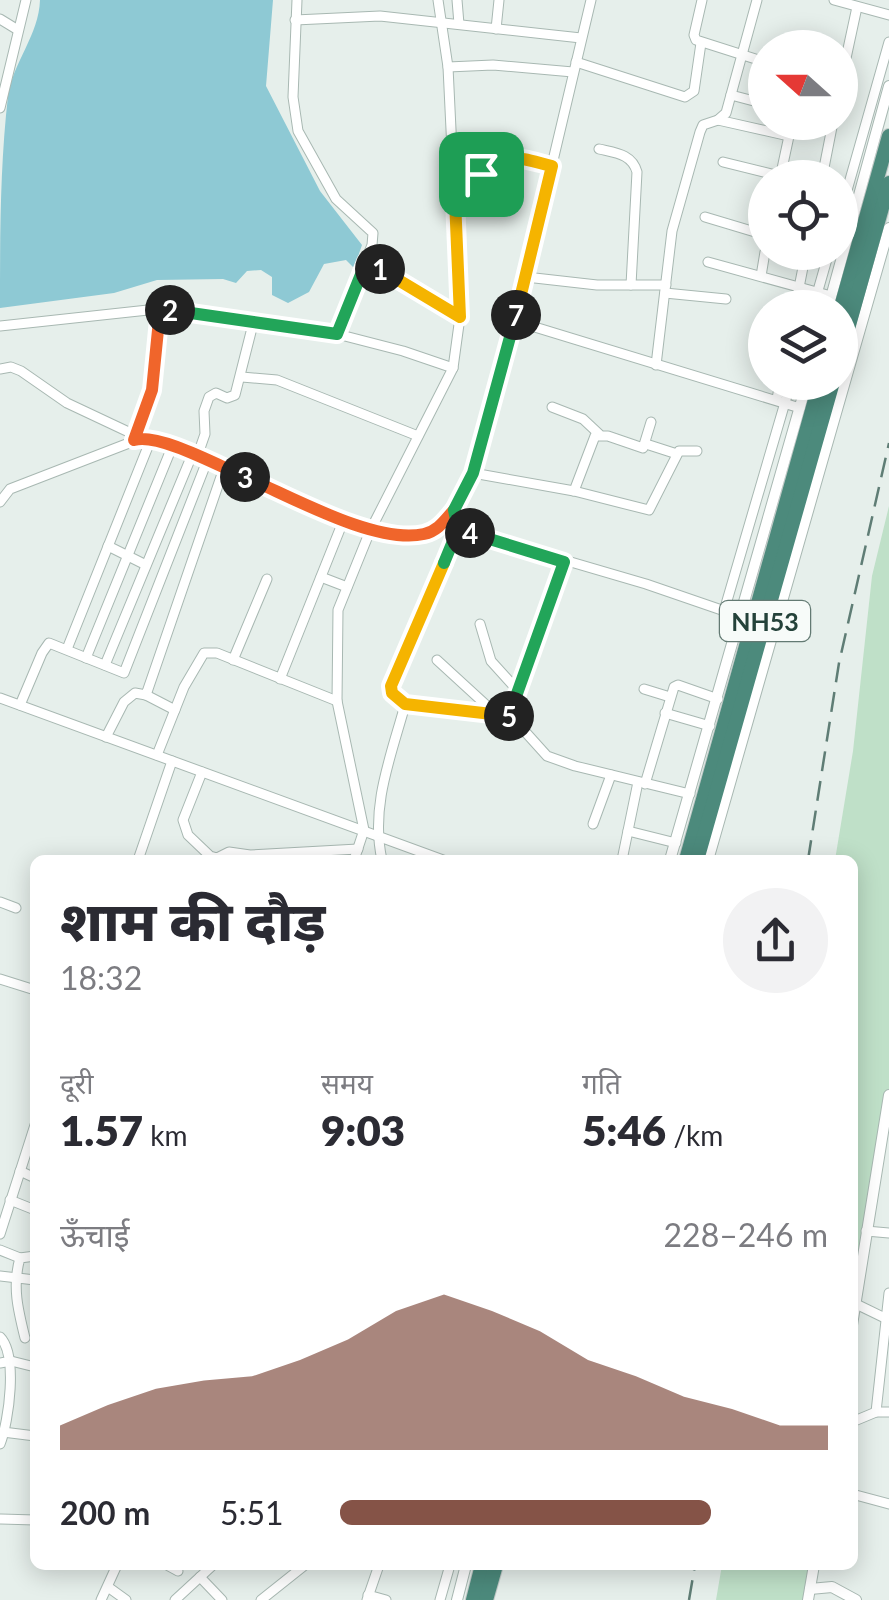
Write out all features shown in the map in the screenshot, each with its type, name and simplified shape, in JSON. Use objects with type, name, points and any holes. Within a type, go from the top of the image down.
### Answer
[{"type":"highway","points":[[846,290],[889,136]]},
{"type":"highway","points":[[858,293],[889,183]]},
{"type":"highway","name":"NH53","points":[[687,855],[764,559],[814,400]]},
{"type":"highway","name":"NH53","points":[[698,855],[828,400]]},
{"type":"highway","points":[[473,1600],[481,1570]]},
{"type":"highway","points":[[490,1600],[499,1570]]},
{"type":"street","points":[[0,108],[26,0]]},
{"type":"street","points":[[296,0],[292,96],[298,130],[336,200],[373,232],[366,262],[337,334]]},
{"type":"street","points":[[222,855],[356,854],[364,830],[337,701],[337,617],[370,531],[453,368],[460,317],[448,67],[438,0]]},
{"type":"street","points":[[457,0],[459,24]]},
{"type":"street","points":[[496,28],[499,0]]},
{"type":"street","points":[[0,369],[11,367],[21,371],[79,410],[134,437],[172,446],[370,531],[424,534],[436,530],[454,510],[473,473],[526,277],[590,0]]},
{"type":"street","points":[[702,0],[694,35],[701,44],[748,56]]},
{"type":"street","points":[[718,120],[726,113],[757,0]]},
{"type":"street","points":[[834,0],[857,7],[872,5],[889,16]]},
{"type":"street","points":[[852,30],[857,7]]},
{"type":"street","points":[[295,20],[380,16],[581,38]]},
{"type":"street","points":[[0,19],[18,30]]},
{"type":"street","points":[[855,160],[889,42]]},
{"type":"street","points":[[448,67],[574,67],[685,97],[694,90],[701,44]]},
{"type":"street","points":[[833,290],[889,86]]},
{"type":"street","points":[[731,94],[748,99]]},
{"type":"street","points":[[656,364],[672,231],[700,132],[709,121],[718,120],[748,127]]},
{"type":"street","points":[[599,148],[626,156],[637,172],[631,285]]},
{"type":"street","points":[[454,176],[478,176],[496,162],[513,157],[552,166]]},
{"type":"street","points":[[723,162],[748,168]]},
{"type":"street","points":[[705,218],[748,230]]},
{"type":"street","points":[[709,855],[889,228]]},
{"type":"street","points":[[366,262],[460,317]]},
{"type":"street","points":[[708,262],[810,290]]},
{"type":"street","points":[[761,276],[762,270]]},
{"type":"street","points":[[799,290],[803,270]]},
{"type":"street","points":[[526,277],[597,286],[631,285],[726,299]]},
{"type":"street","points":[[0,326],[160,310],[337,334],[453,368]]},
{"type":"street","points":[[0,502],[4,491],[134,437],[152,390],[160,310]]},
{"type":"street","points":[[20,705],[45,646],[50,643],[120,672],[126,670],[199,458],[209,396],[216,393],[232,399],[242,377],[254,320]]},
{"type":"street","points":[[515,321],[748,390]]},
{"type":"street","points":[[242,377],[286,383],[418,436]]},
{"type":"street","points":[[724,611],[781,400],[800,408]]},
{"type":"street","points":[[672,855],[742,617],[764,559],[802,400]]},
{"type":"street","points":[[552,406],[583,418],[599,434],[638,448],[646,444],[677,454]]},
{"type":"street","points":[[646,444],[651,422]]},
{"type":"street","points":[[574,491],[592,441],[599,434]]},
{"type":"street","points":[[67,649],[151,439]]},
{"type":"street","points":[[86,658],[172,446]]},
{"type":"street","points":[[473,473],[574,491],[649,510],[677,454],[682,448],[697,451]]},
{"type":"street","points":[[105,665],[146,565],[199,458]]},
{"type":"street","points":[[146,695],[224,468]]},
{"type":"street","points":[[454,510],[458,529],[391,686],[392,693],[405,704],[511,716],[547,756],[690,794]]},
{"type":"street","points":[[280,678],[344,520]]},
{"type":"street","points":[[458,529],[646,584],[742,617]]},
{"type":"street","points":[[108,546],[146,565]]},
{"type":"street","points":[[511,716],[564,562]]},
{"type":"street","points":[[321,576],[347,587]]},
{"type":"street","points":[[233,660],[267,579]]},
{"type":"street","points":[[480,624],[491,661],[519,692]]},
{"type":"street","points":[[157,755],[204,652],[210,651],[337,701]]},
{"type":"street","points":[[437,660],[498,716]]},
{"type":"street","points":[[623,855],[670,697],[678,685],[718,700]]},
{"type":"street","points":[[644,689],[670,697]]},
{"type":"street","points":[[106,737],[124,702],[135,693],[175,710]]},
{"type":"street","points":[[0,698],[429,855]]},
{"type":"street","points":[[381,855],[376,836],[380,800],[405,704]]},
{"type":"street","points":[[665,714],[710,726]]},
{"type":"street","points":[[140,855],[172,761]]},
{"type":"street","points":[[202,772],[184,820],[188,835],[209,855]]},
{"type":"street","points":[[593,824],[610,775]]},
{"type":"street","points":[[628,831],[676,843]]},
{"type":"street","points":[[0,902],[16,908]]},
{"type":"street","points":[[0,980],[30,989]]},
{"type":"street","points":[[858,1290],[885,1145],[889,1095]]},
{"type":"street","points":[[0,1234],[30,1140]]},
{"type":"street","points":[[20,1171],[30,1176]]},
{"type":"street","points":[[10,1200],[30,1208]]},
{"type":"street","points":[[866,1232],[889,1233]]},
{"type":"street","points":[[0,1250],[20,1258],[30,1257]]},
{"type":"street","points":[[0,1444],[6,1362],[3,1340],[30,1338],[15,1296],[20,1258]]},
{"type":"street","points":[[0,1276],[30,1279]]},
{"type":"street","points":[[876,1412],[889,1293]]},
{"type":"street","points":[[858,1305],[888,1320]]},
{"type":"street","points":[[858,1420],[876,1412],[889,1412]]},
{"type":"street","points":[[2,1432],[30,1435]]},
{"type":"street","points":[[858,1496],[889,1504]]},
{"type":"street","points":[[0,1520],[30,1520]]},
{"type":"street","points":[[101,1600],[115,1570]]},
{"type":"street","points":[[175,1600],[208,1570]]},
{"type":"street","points":[[261,1600],[299,1570]]},
{"type":"street","points":[[377,1570],[367,1597],[386,1600]]},
{"type":"street","points":[[440,1600],[449,1570]]},
{"type":"street","points":[[457,1600],[465,1570]]},
{"type":"street","points":[[813,1570],[809,1595],[832,1587],[856,1600]]},
{"type":"street","points":[[200,1577],[222,1600]]},
{"type":"street","points":[[108,1587],[126,1600]]},
{"type":"green space","points":[[889,506],[889,1095],[858,1293],[858,855],[836,855],[853,751],[872,576]]},
{"type":"green space","points":[[721,1570],[813,1570],[808,1600],[716,1600]]},
{"type":"water","points":[[40,0],[273,0],[266,86],[320,191],[362,245],[354,268],[346,260],[324,264],[309,292],[288,303],[272,295],[272,277],[261,270],[247,271],[236,283],[223,279],[157,280],[114,293],[0,308],[2,175],[8,96],[39,13]]},
{"type":"railway","points":[[809,855],[839,663],[889,443]]},
{"type":"railway","points":[[689,1600],[694,1570]]},
{"type":"route","points":[[481,174],[454,176],[460,317],[366,262],[337,334],[160,310],[152,390],[134,440],[157,440],[370,531],[424,534],[436,530],[454,510],[458,529],[564,562],[511,716],[405,704],[392,693],[391,686],[458,529],[454,510],[473,473],[552,166],[513,157],[496,162],[481,174]]}]
